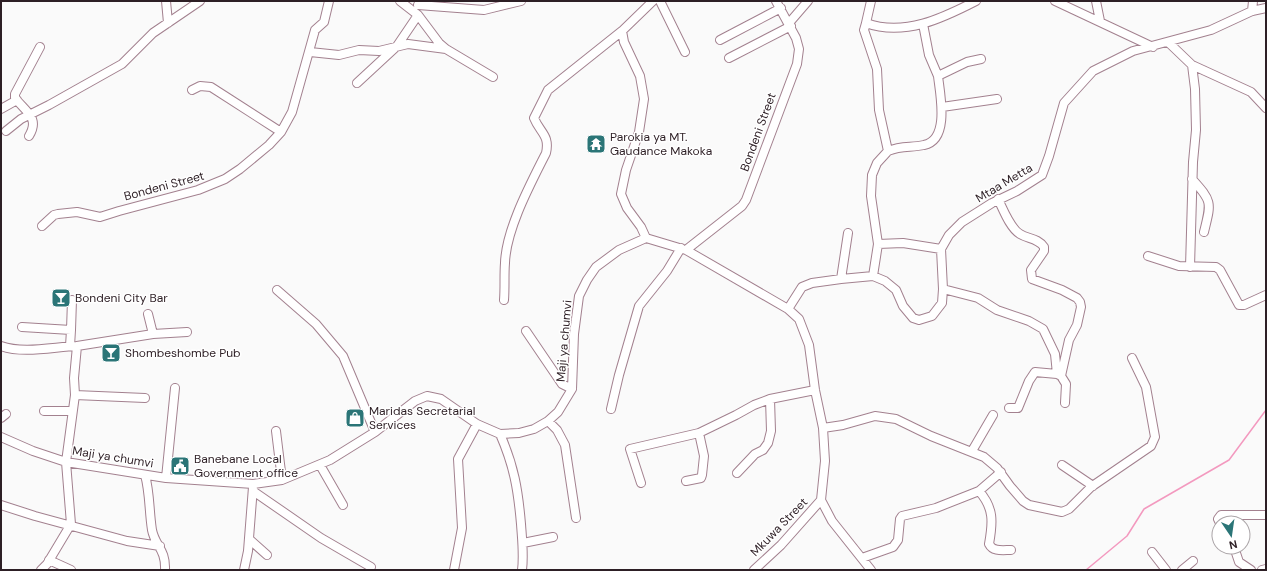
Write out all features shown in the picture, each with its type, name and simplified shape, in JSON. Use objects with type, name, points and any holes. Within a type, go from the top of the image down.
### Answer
[{"type":"street","points":[[166,1],[168,23]]},
{"type":"street","points":[[6,131],[16,122],[122,64],[154,32],[200,1]]},
{"type":"street","name":"Bondeni Street","points":[[42,226],[58,214],[77,212],[100,217],[210,186],[225,179],[258,156],[281,132],[292,112],[315,30],[324,22],[329,1]]},
{"type":"street","points":[[400,1],[418,8],[484,10],[521,1]]},
{"type":"street","points":[[504,300],[507,247],[522,206],[546,153],[548,144],[546,137],[534,118],[540,105],[548,90],[622,31],[653,1]]},
{"type":"street","points":[[660,1],[685,52]]},
{"type":"street","points":[[728,58],[790,24],[808,1]]},
{"type":"street","points":[[871,1],[864,30],[877,69],[879,110],[888,150]]},
{"type":"street","points":[[866,23],[872,25],[899,27],[923,24],[934,21],[976,1]]},
{"type":"street","points":[[1056,1],[1153,47]]},
{"type":"street","points":[[1096,1],[1100,21]]},
{"type":"street","points":[[1252,11],[1254,1]]},
{"type":"street","points":[[720,40],[779,4]]},
{"type":"street","name":"Bondeni Street","points":[[684,249],[742,206],[746,200],[796,64],[799,49],[790,24],[779,4]]},
{"type":"street","points":[[357,83],[397,46],[418,8]]},
{"type":"street","points":[[418,8],[439,43],[446,49],[493,77]]},
{"type":"street","name":"Mtaa Metta","points":[[941,249],[949,235],[962,222],[998,199],[1017,191],[1042,175],[1064,103],[1093,71],[1133,51],[1153,47],[1211,30],[1252,11],[1266,8]]},
{"type":"street","points":[[873,276],[878,244],[871,196],[872,175],[877,163],[888,150],[899,146],[923,146],[931,143],[939,131],[942,120],[938,76],[929,55],[923,24]]},
{"type":"street","points":[[622,31],[624,42],[640,76],[644,99],[639,132],[626,170],[621,194],[627,208],[641,227],[646,238],[684,249],[788,309],[799,319],[808,338],[815,390],[823,428],[825,462],[821,500],[832,521],[871,570]]},
{"type":"street","points":[[1168,42],[1192,66],[1251,92],[1266,108]]},
{"type":"street","points":[[310,52],[334,56],[359,50],[379,51],[408,44],[446,49]]},
{"type":"street","points":[[30,136],[34,126],[34,120],[15,97],[16,91],[40,47]]},
{"type":"street","points":[[938,76],[967,62],[981,59]]},
{"type":"street","points":[[1190,267],[1192,179],[1196,130],[1195,89],[1192,66]]},
{"type":"street","points":[[192,90],[200,86],[211,87],[281,132]]},
{"type":"street","points":[[942,107],[997,99]]},
{"type":"street","points":[[1,109],[17,100]]},
{"type":"street","points":[[1192,179],[1207,195],[1210,203],[1204,232]]},
{"type":"street","points":[[998,199],[1012,224],[1020,234],[1036,240],[1044,247],[1044,251],[1030,270],[1032,279],[1062,290],[1078,298],[1080,302],[1080,313],[1074,331],[1069,340],[1059,375]]},
{"type":"street","points":[[841,279],[848,234]]},
{"type":"street","name":"Maji ya chumvi","points":[[1,437],[33,452],[66,462],[166,478],[253,488],[282,480],[320,465],[344,452],[375,432],[415,401],[427,396],[441,399],[477,424],[500,434],[519,433],[534,429],[548,422],[558,412],[572,389],[574,334],[579,296],[586,280],[596,267],[619,250],[646,238]]},
{"type":"street","points":[[788,309],[802,287],[812,283],[873,276],[890,284],[896,290],[908,314],[913,318],[919,320],[928,318],[936,312],[942,302],[944,289],[941,249],[903,244],[878,244]]},
{"type":"street","points":[[611,409],[639,306],[684,249]]},
{"type":"street","points":[[1148,256],[1178,266],[1216,267],[1220,270],[1239,305],[1266,295]]},
{"type":"street","points":[[944,289],[978,298],[997,310],[1015,318],[1029,321],[1043,328],[1055,354],[1059,375],[1066,384],[1065,404]]},
{"type":"street","points":[[277,290],[316,324],[344,356],[375,432]]},
{"type":"street","points":[[41,570],[49,560],[71,524],[66,462],[75,396],[71,330],[72,300]]},
{"type":"street","points":[[148,314],[153,334]]},
{"type":"street","points":[[22,327],[71,330]]},
{"type":"street","points":[[526,331],[562,384],[572,389]]},
{"type":"street","points":[[1,346],[38,349],[73,346],[153,334],[187,332]]},
{"type":"street","points":[[823,428],[882,416],[896,419],[931,436],[972,451],[992,463],[1001,472],[1013,490],[1029,505],[1062,512],[1069,509],[1093,486],[1151,446],[1155,437],[1146,387],[1132,358]]},
{"type":"street","points":[[1009,408],[1018,408],[1029,381],[1035,372],[1059,375]]},
{"type":"street","points":[[166,478],[174,388]]},
{"type":"street","points":[[641,483],[630,449],[699,433],[754,405],[770,399],[815,390]]},
{"type":"street","points":[[75,396],[145,398]]},
{"type":"street","points":[[737,473],[755,454],[763,450],[768,443],[772,431],[770,399]]},
{"type":"street","points":[[44,411],[72,411]]},
{"type":"street","points":[[972,451],[993,415]]},
{"type":"street","points":[[548,422],[557,430],[565,445],[576,518]]},
{"type":"street","points":[[454,570],[462,528],[458,459],[477,424]]},
{"type":"street","points":[[276,431],[282,480]]},
{"type":"street","points":[[686,481],[701,478],[702,475],[704,456],[699,433]]},
{"type":"street","points":[[500,434],[516,476],[523,542],[522,570]]},
{"type":"street","points":[[320,465],[343,505]]},
{"type":"street","points":[[1062,465],[1093,486]]},
{"type":"street","points":[[862,558],[893,547],[898,540],[900,519],[902,516],[936,508],[979,491],[1001,472]]},
{"type":"street","points":[[146,475],[150,499],[152,528],[155,539],[160,546],[165,559],[165,570]]},
{"type":"street","points":[[244,570],[249,539],[253,488]]},
{"type":"street","points":[[253,488],[321,538],[371,567]]},
{"type":"street","points":[[979,491],[988,503],[993,516],[989,544],[990,547],[993,550],[1011,550]]},
{"type":"street","name":"Mkuwa Street","points":[[754,570],[781,545],[821,500]]},
{"type":"street","points":[[1,504],[35,516],[71,524],[127,541],[160,546]]},
{"type":"street","points":[[1251,515],[1266,515]]},
{"type":"street","points":[[523,542],[553,537]]},
{"type":"street","points":[[249,539],[267,555]]},
{"type":"street","points":[[1152,552],[1166,570]]},
{"type":"street","points":[[1237,555],[1239,562],[1251,570]]},
{"type":"street","points":[[49,560],[71,570]]},
{"type":"street","points":[[1182,570],[1193,561]]},
{"type":"street","points":[[1262,570],[1266,569]]},
{"type":"waterway","points":[[1086,570],[1127,536],[1144,509],[1229,460],[1266,410]]},
{"type":"place","name":"Parokia ya MT. Gaudance Makoka","points":[[596,144]]},
{"type":"place","name":"Bondeni City Bar","points":[[61,298]]},
{"type":"place","name":"Shombeshombe Pub","points":[[111,353]]},
{"type":"place","name":"Maridas Secretarial Services","points":[[355,418]]},
{"type":"place","name":"Banebane Local Government office","points":[[180,466]]}]
